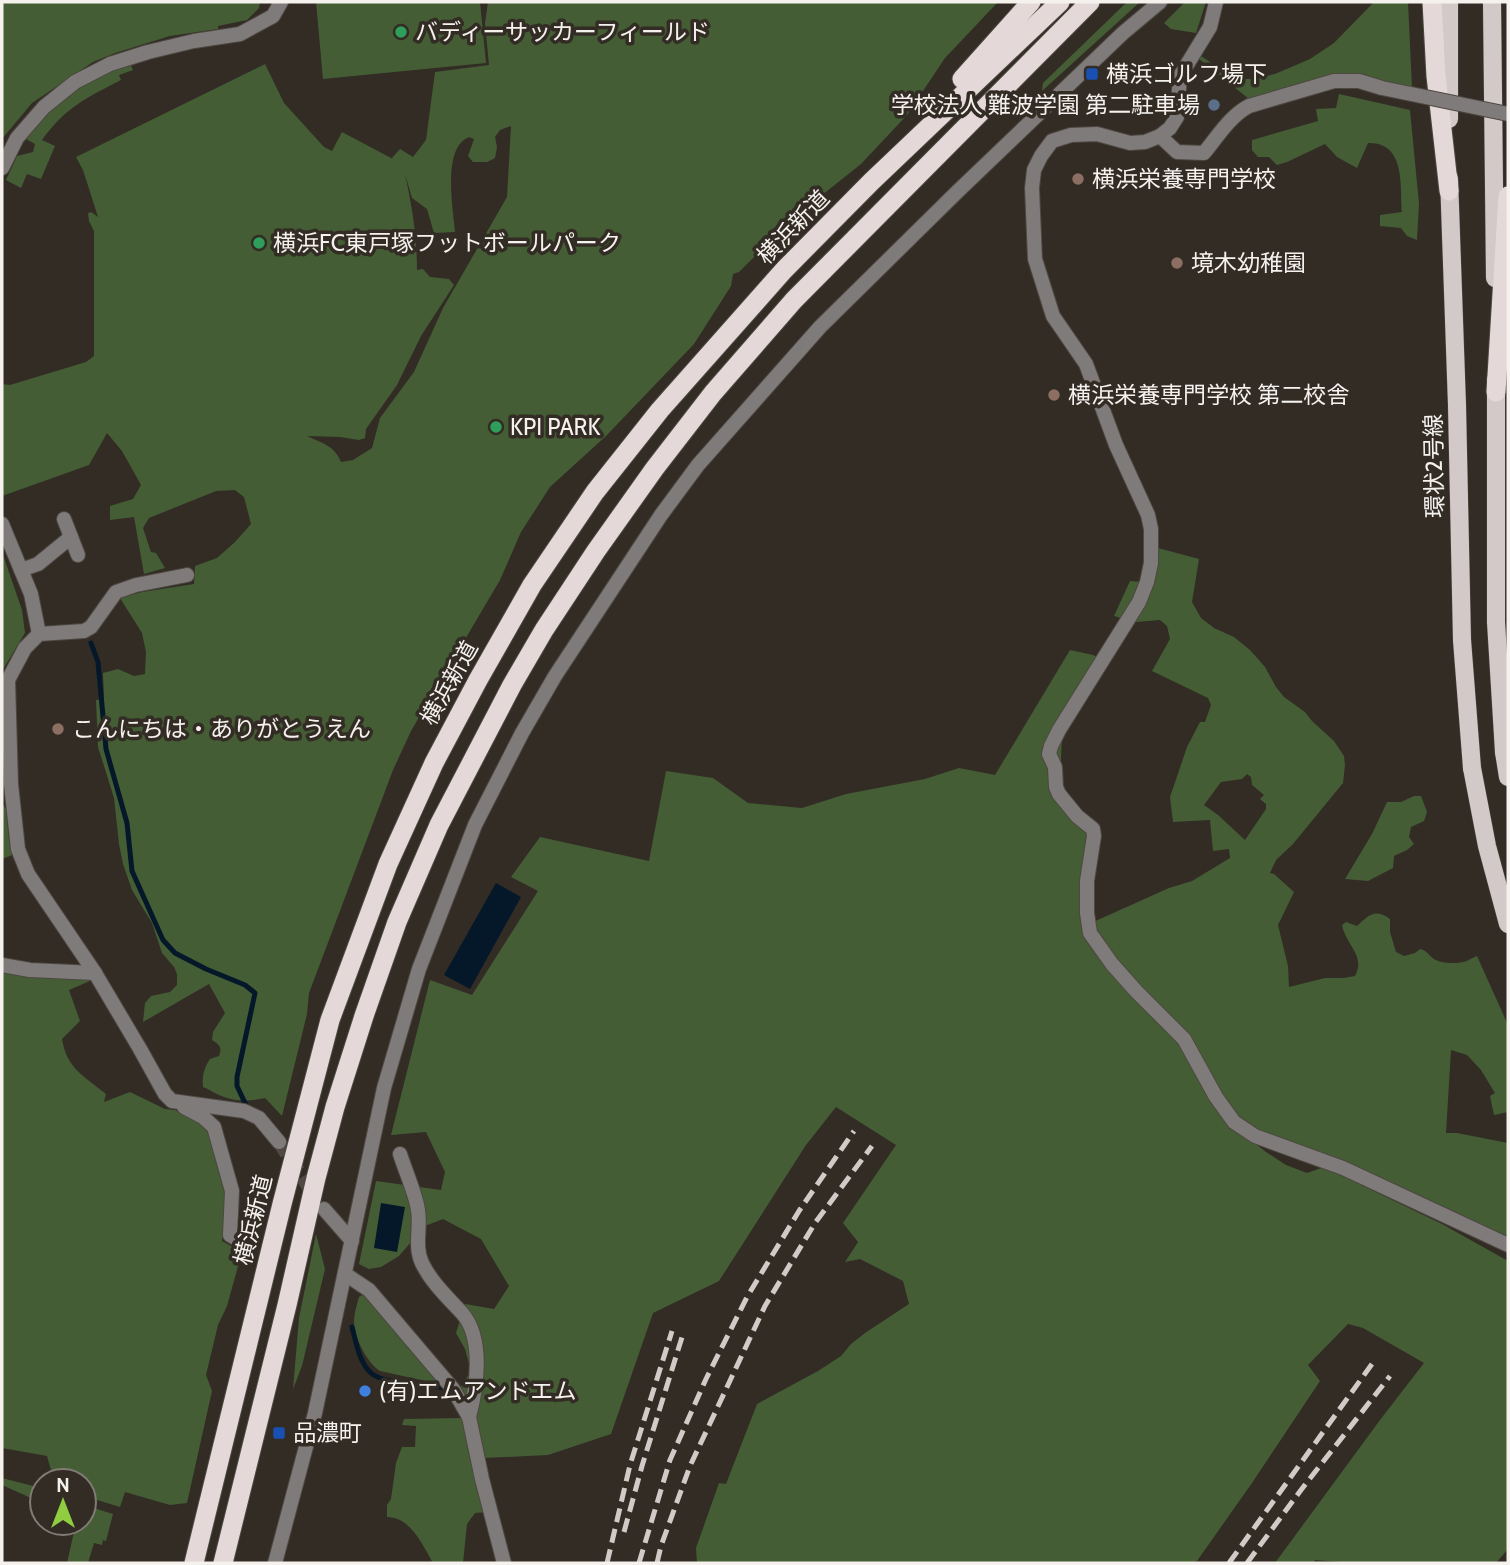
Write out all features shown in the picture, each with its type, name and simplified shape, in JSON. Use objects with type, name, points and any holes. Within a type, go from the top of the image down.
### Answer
[{"type":"highway","points":[[871,182],[1031,2]]},
{"type":"highway","name":"横浜新道","points":[[194,1563],[285,1190],[330,1020],[388,864],[434,762],[478,680],[532,585],[595,492],[660,410],[784,270],[871,182],[1060,2]]},
{"type":"highway","points":[[223,1563],[316,1178],[364,1016],[397,922],[439,825],[512,685],[596,551],[713,393],[794,300],[1090,2]]},
{"type":"highway","points":[[1432,2],[1436,76],[1450,191]]},
{"type":"highway","points":[[1496,392],[1508,196]]},
{"type":"main road","name":"環状2号線","points":[[1449,2],[1450,191],[1462,640],[1472,768],[1487,846],[1508,924]]},
{"type":"main road","points":[[1492,2],[1496,622],[1508,777]]},
{"type":"street","points":[[2,168],[17,138],[44,107],[75,82],[110,64],[148,52],[240,34],[273,16],[281,2]]},
{"type":"street","points":[[275,1563],[315,1413],[384,1088],[418,969],[475,825],[555,676],[661,515],[698,465],[820,327],[1123,33],[1160,2]]},
{"type":"street","points":[[1216,2],[1210,27],[1180,76],[1177,117],[1170,128],[1145,142],[1129,143],[1097,134],[1071,135],[1052,141],[1034,170],[1032,188],[1035,259],[1053,316],[1086,364],[1116,445],[1144,503],[1151,528],[1151,563],[1139,602],[1059,730],[1049,754],[1055,767],[1059,794],[1076,816],[1093,829],[1094,844],[1087,881],[1090,933],[1112,964],[1184,1039],[1216,1097],[1234,1122],[1255,1136],[1343,1168],[1508,1245]]},
{"type":"street","points":[[1160,136],[1177,152],[1204,153],[1231,119],[1249,106],[1334,81],[1359,81],[1508,114]]},
{"type":"street","points":[[64,519],[78,555]]},
{"type":"street","points":[[2,524],[31,594],[39,634]]},
{"type":"street","points":[[21,570],[38,564],[71,537]]},
{"type":"street","points":[[187,575],[136,585],[116,592],[91,627],[84,631],[39,634],[25,648],[8,680],[6,784],[18,849],[28,874],[95,973],[165,1094],[172,1101],[203,1117],[214,1127],[232,1191],[230,1235],[250,1246]]},
{"type":"street","points":[[2,965],[30,970],[95,973]]},
{"type":"street","points":[[172,1101],[244,1111],[259,1118],[279,1142]]},
{"type":"street","points":[[400,1154],[418,1207],[420,1228],[417,1245],[422,1262],[472,1328],[476,1347],[475,1393],[469,1417]]},
{"type":"street","points":[[324,1209],[352,1241]]},
{"type":"street","points":[[345,1274],[369,1290],[453,1389],[469,1417],[504,1563]]},
{"type":"green space","points":[[2,2],[260,2],[259,8],[247,20],[218,26],[218,29],[170,36],[93,62],[32,103],[2,139]]},
{"type":"green space","name":"バディーサッカーフィールド","points":[[316,2],[480,2],[486,63],[323,79]]},
{"type":"green space","points":[[488,2],[998,2],[945,58],[907,115],[861,164],[807,207],[797,209],[772,230],[772,239],[739,272],[733,274],[731,286],[694,344],[606,436],[550,487],[521,532],[500,580],[411,731],[393,770],[309,993],[307,1014],[282,1116],[265,1098],[234,1100],[203,1087],[206,1066],[210,1059],[219,1056],[219,1045],[212,1040],[213,1032],[225,1013],[209,984],[143,1022],[145,1003],[151,996],[170,992],[177,985],[177,974],[162,953],[152,923],[132,890],[119,844],[114,798],[98,747],[96,700],[104,699],[103,673],[118,669],[134,676],[145,674],[146,652],[142,633],[120,598],[194,584],[195,566],[217,558],[251,524],[244,497],[235,490],[216,491],[149,518],[143,528],[151,552],[156,553],[165,568],[144,574],[134,517],[110,520],[110,506],[133,499],[141,485],[122,451],[107,433],[89,465],[2,496],[2,384],[10,385],[86,362],[94,356],[94,231],[88,213],[98,217],[76,157],[265,64],[284,103],[324,147],[332,151],[342,132],[393,159],[400,149],[413,157],[426,140],[435,72],[489,65],[485,23]],"holes":[[[511,126],[507,197],[443,308],[414,372],[380,418],[372,448],[353,460],[341,462],[332,449],[307,436],[359,440],[365,438],[366,429],[397,385],[421,336],[454,285],[449,279],[430,277],[423,269],[417,270],[414,222],[405,174],[412,198],[427,209],[434,233],[455,232],[451,194],[455,153],[469,137],[474,139],[468,156],[473,162],[487,162],[495,158],[495,137],[500,130]]]},
{"type":"green space","points":[[1127,2],[1140,2],[1042,91],[1043,83]]},
{"type":"green space","points":[[1185,2],[1206,2],[1196,33],[1171,29],[1164,23]]},
{"type":"green space","points":[[1374,2],[1408,2],[1412,87],[1359,76],[1249,99],[1199,59],[1201,56],[1236,79],[1275,74],[1310,59],[1334,43]]},
{"type":"green space","points":[[129,61],[133,70],[119,75],[121,80],[68,111],[42,140],[55,146],[41,179],[27,174],[21,188],[6,180],[17,156],[33,152],[35,144],[24,138],[34,125],[77,86]]},
{"type":"green space","points":[[1339,94],[1410,110],[1419,204],[1417,240],[1407,236],[1401,228],[1380,226],[1380,215],[1402,212],[1398,167],[1389,150],[1380,145],[1368,143],[1357,168],[1337,157],[1325,144],[1277,165],[1269,157],[1258,157],[1252,150],[1252,140],[1318,121],[1316,109],[1336,108]]},
{"type":"green space","points":[[1158,548],[1199,559],[1192,602],[1201,618],[1214,628],[1234,637],[1250,650],[1265,667],[1284,697],[1305,712],[1334,741],[1344,756],[1343,783],[1293,844],[1276,860],[1270,873],[1294,892],[1278,925],[1288,966],[1289,987],[1325,978],[1355,976],[1358,969],[1357,956],[1342,925],[1346,922],[1357,926],[1376,913],[1390,919],[1390,932],[1396,952],[1404,956],[1420,949],[1437,961],[1455,963],[1477,956],[1508,1025],[1508,1112],[1494,1115],[1490,1096],[1495,1093],[1481,1070],[1467,1055],[1451,1050],[1446,1133],[1508,1143],[1508,1239],[1257,1133],[1238,1120],[1186,1038],[1115,963],[1091,923],[1169,888],[1192,881],[1230,858],[1229,849],[1213,851],[1210,820],[1173,822],[1170,797],[1187,747],[1200,722],[1205,722],[1211,705],[1208,698],[1152,671],[1170,639],[1167,626],[1160,620],[1136,622],[1114,616],[1130,581],[1155,583]],"holes":[[[1247,774],[1251,777],[1252,785],[1264,795],[1260,799],[1266,804],[1266,809],[1245,840],[1204,805],[1221,782],[1242,779]]]},
{"type":"green space","points":[[2,552],[22,610],[25,633],[2,671]]},
{"type":"green space","points":[[1070,650],[1093,655],[1110,663],[1062,737],[1064,791],[1098,846],[1086,936],[1176,1036],[1232,1125],[1266,1152],[1286,1165],[1307,1173],[1324,1167],[1442,1224],[1508,1261],[1508,1549],[1496,1563],[1354,1563],[1315,1560],[1314,1563],[1275,1563],[1424,1363],[1363,1328],[1348,1324],[1308,1365],[1320,1381],[1252,1483],[1197,1561],[1192,1563],[697,1563],[696,1548],[719,1483],[726,1484],[757,1404],[841,1356],[865,1333],[909,1304],[903,1281],[860,1259],[845,1262],[858,1242],[843,1223],[896,1145],[836,1107],[806,1145],[719,1281],[653,1313],[611,1434],[548,1455],[484,1458],[461,1387],[471,1371],[465,1349],[456,1333],[465,1304],[494,1309],[509,1286],[481,1239],[443,1219],[425,1226],[399,1256],[381,1267],[369,1269],[359,1264],[376,1181],[441,1190],[445,1172],[426,1132],[391,1135],[430,980],[472,995],[538,891],[511,877],[540,837],[649,861],[666,771],[713,778],[748,803],[802,808],[846,794],[925,779],[959,768],[995,775]]},
{"type":"green space","points":[[1421,796],[1427,812],[1424,821],[1411,827],[1409,837],[1414,844],[1394,856],[1393,868],[1368,881],[1345,879],[1372,834],[1387,802],[1401,802]]},
{"type":"green space","points":[[2,803],[6,809],[9,840],[15,854],[2,859]]},
{"type":"green space","points":[[2,969],[92,980],[69,990],[80,1021],[62,1039],[68,1058],[84,1077],[106,1094],[104,1102],[130,1092],[202,1124],[212,1137],[224,1186],[225,1219],[222,1241],[242,1252],[227,1306],[218,1325],[206,1375],[212,1391],[187,1503],[170,1505],[125,1492],[120,1507],[98,1500],[98,1467],[50,1467],[47,1456],[2,1448]]},
{"type":"green space","points":[[316,1234],[325,1269],[302,1366],[293,1389],[299,1318]]},
{"type":"green space","points":[[362,1295],[371,1299],[444,1385],[380,1371],[370,1362],[359,1342],[354,1321],[359,1297]]},
{"type":"green space","points":[[463,1418],[488,1512],[475,1513],[467,1524],[463,1563],[433,1563],[409,1527],[395,1518],[387,1517],[396,1463],[402,1447],[415,1447],[416,1426],[402,1425],[404,1419]]},
{"type":"green space","points":[[2,1478],[28,1485],[28,1497],[2,1485]]},
{"type":"green space","points":[[98,1509],[113,1514],[106,1541],[103,1540],[102,1545],[94,1543],[88,1563],[67,1563],[73,1537],[98,1537]]},
{"type":"water","points":[[496,883],[521,897],[470,989],[444,975]]},
{"type":"water","points":[[381,1203],[405,1207],[397,1252],[374,1248]]},
{"type":"waterway","points":[[91,643],[98,662],[106,749],[127,823],[132,871],[163,940],[175,953],[245,985],[255,993],[237,1077],[237,1086],[246,1105]]},
{"type":"waterway","points":[[352,1327],[361,1358],[377,1377],[448,1388]]},
{"type":"tunnel","points":[[279,1142],[315,1196]]},
{"type":"railway","points":[[639,1563],[670,1460],[706,1379],[747,1297],[799,1211],[854,1131]]},
{"type":"railway","points":[[657,1563],[690,1466],[765,1306],[815,1223],[872,1146]]},
{"type":"railway","points":[[607,1563],[630,1465],[672,1331]]},
{"type":"railway","points":[[624,1532],[683,1334]]},
{"type":"railway","points":[[1229,1563],[1372,1364]]},
{"type":"railway","points":[[1247,1563],[1390,1376]]},
{"type":"place","name":"バディーサッカーフィールド","points":[[401,32]]},
{"type":"place","name":"横浜ゴルフ場下","points":[[1092,74]]},
{"type":"place","name":"学校法人 難波学園 第二駐車場","points":[[1214,105]]},
{"type":"place","name":"横浜栄養専門学校","points":[[1078,179]]},
{"type":"place","name":"横浜FC東戸塚フットボールパーク","points":[[259,243]]},
{"type":"place","name":"境木幼稚園","points":[[1177,263]]},
{"type":"place","name":"横浜栄養専門学校 第二校舎","points":[[1054,395]]},
{"type":"place","name":"KPI PARK","points":[[496,427]]},
{"type":"place","name":"こんにちは・ありがとうえん","points":[[58,729]]},
{"type":"place","name":"(有)エムアンドエム","points":[[365,1391]]},
{"type":"place","name":"品濃町","points":[[279,1433]]}]
